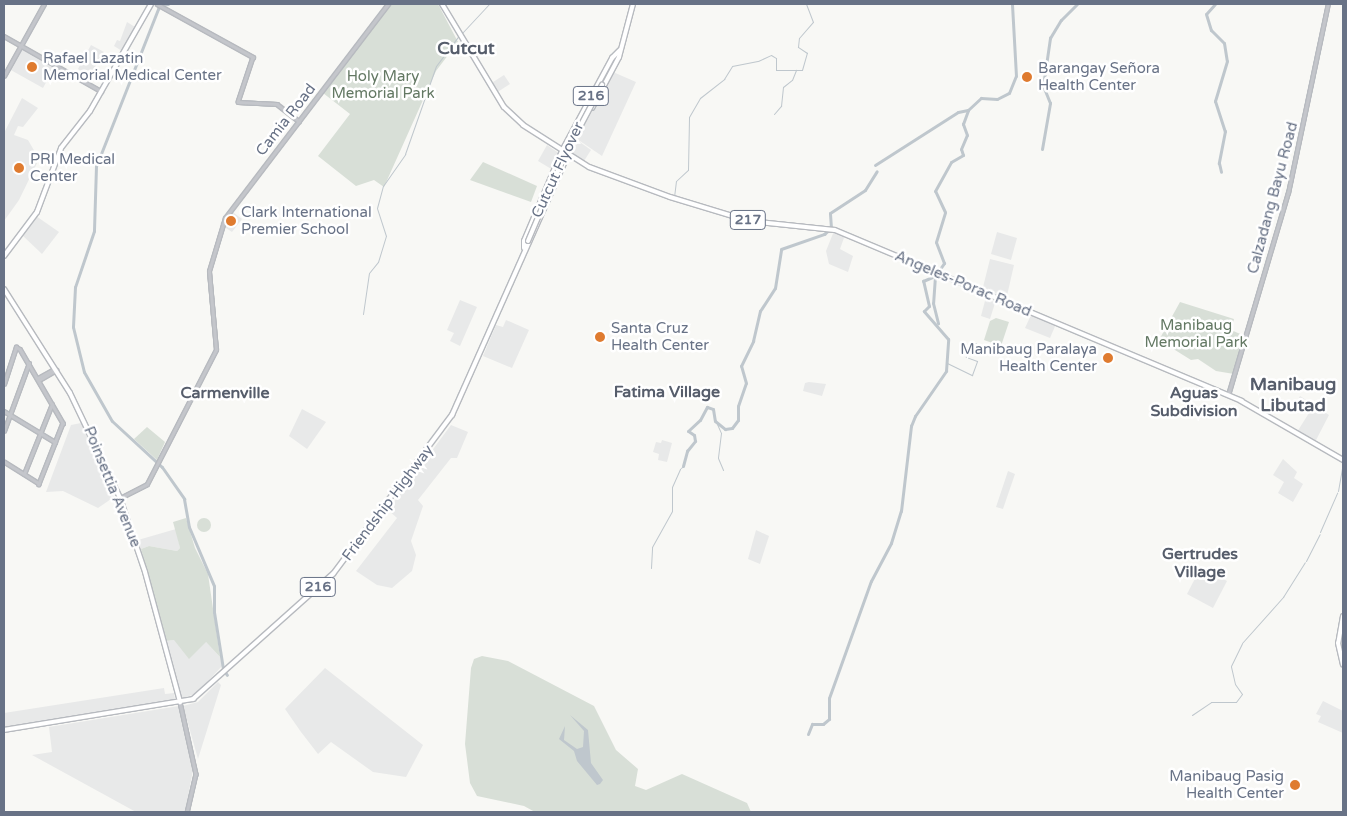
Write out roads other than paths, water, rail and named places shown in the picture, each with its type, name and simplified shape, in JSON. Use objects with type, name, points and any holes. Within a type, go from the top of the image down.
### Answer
[{"type":"main road","points":[[4,256],[37,212],[62,148],[73,136],[101,91],[151,4]]},
{"type":"main road","name":"217","points":[[442,4],[504,107],[569,155]]},
{"type":"main road","name":"Friendship Highway","points":[[4,730],[180,701],[200,695],[223,672],[333,574],[440,435],[457,405],[524,248],[561,168],[569,155],[570,149],[620,50],[632,4]]},
{"type":"main road","name":"Friendship Highway","points":[[524,248],[524,241],[561,150],[565,146],[615,52],[620,50]]},
{"type":"main road","name":"Cutcut Flyover","points":[[524,248],[567,147],[620,50]]},
{"type":"main road","name":"Angeles-Porac Road","points":[[569,155],[609,176],[743,219],[766,225],[831,229],[1228,395],[1343,460]]},
{"type":"main road","points":[[556,166],[561,168]]},
{"type":"main road","points":[[545,191],[551,193]]},
{"type":"main road","name":"Poinsettia Avenue","points":[[4,289],[56,369],[89,427],[120,498],[145,572],[180,701]]},
{"type":"main road","points":[[1343,616],[1338,643],[1343,664]]},
{"type":"street","points":[[4,76],[44,4]]},
{"type":"street","name":"Camia Road","points":[[120,498],[144,488],[216,350],[209,270],[221,227],[388,4]]},
{"type":"street","name":"Calzadang Bayu Road","points":[[1228,395],[1288,193],[1328,4]]},
{"type":"street","points":[[159,5],[253,57],[238,102],[277,104],[299,121]]},
{"type":"street","points":[[4,36],[101,91]]},
{"type":"street","points":[[4,384],[16,347],[29,363],[63,423],[39,484],[4,462]]},
{"type":"street","points":[[4,431],[29,363]]},
{"type":"street","points":[[38,379],[56,369]]},
{"type":"street","points":[[24,474],[52,404]]},
{"type":"street","points":[[4,411],[55,442]]},
{"type":"street","points":[[180,701],[196,774],[187,812]]},
{"type":"waterway","points":[[168,4],[160,5],[158,9],[96,166],[94,231],[75,287],[73,327],[84,372],[112,421],[162,467],[184,499],[189,527],[214,586],[214,612],[223,669],[227,675]]},
{"type":"waterway","points":[[462,33],[489,4]]},
{"type":"waterway","points":[[674,197],[676,181],[688,170],[689,117],[700,98],[724,79],[732,66],[758,61],[771,55],[776,58],[776,70],[802,70],[807,53],[798,47],[799,38],[813,22],[806,4]]},
{"type":"waterway","points":[[808,734],[812,724],[823,724],[829,719],[829,698],[871,581],[891,543],[901,511],[911,426],[915,416],[946,371],[948,339],[924,311],[929,306],[923,281],[935,276],[944,263],[936,242],[945,212],[935,191],[951,162],[963,155],[961,149],[967,135],[963,124],[968,110],[981,98],[997,99],[1009,93],[1016,76],[1012,4]]},
{"type":"waterway","points":[[1042,149],[1050,103],[1043,86],[1050,38],[1061,20],[1077,4]]},
{"type":"waterway","points":[[1215,4],[1206,14],[1211,30],[1224,43],[1227,61],[1215,101],[1225,131],[1219,163],[1221,172]]},
{"type":"waterway","points":[[363,314],[369,273],[378,262],[386,236],[377,208],[383,186],[405,154],[436,66],[459,36]]},
{"type":"waterway","points":[[774,114],[781,106],[783,87],[792,80],[796,70]]},
{"type":"waterway","points":[[875,165],[958,112],[968,110]]},
{"type":"waterway","points":[[683,466],[687,451],[695,441],[694,435],[688,431],[700,420],[707,407],[713,409],[715,421],[725,429],[732,428],[738,420],[738,406],[746,383],[741,366],[753,341],[760,311],[775,288],[781,249],[824,234],[831,228],[830,213],[865,190],[877,171]]},
{"type":"waterway","points":[[935,276],[933,303],[938,323]]},
{"type":"waterway","points":[[947,363],[972,375],[977,361],[966,357],[972,342],[982,346]]},
{"type":"waterway","points":[[717,424],[721,433],[718,458],[723,470]]},
{"type":"waterway","points":[[1338,491],[1343,462]]},
{"type":"waterway","points":[[651,568],[652,547],[672,511],[672,487],[680,469]]},
{"type":"waterway","points":[[1320,532],[1337,493]]},
{"type":"waterway","points":[[1306,561],[1320,534]]},
{"type":"waterway","points":[[1192,715],[1211,702],[1236,702],[1242,694],[1235,684],[1231,666],[1242,643],[1283,597],[1305,562]]},
{"type":"place","name":"Rafael Lazatin Memorial Medical Center","points":[[32,67]]},
{"type":"place","name":"Barangay Señora Health Center","points":[[1027,77]]},
{"type":"place","name":"PRI Medical Center","points":[[19,168]]},
{"type":"place","name":"Clark International Premier School","points":[[231,221]]},
{"type":"place","name":"Santa Cruz Health Center","points":[[600,337]]},
{"type":"place","name":"Manibaug Paralaya Health Center","points":[[1108,358]]},
{"type":"place","name":"Manibaug Pasig Health Center","points":[[1295,785]]},
{"type":"district","name":"Cutcut","points":[[466,48]]},
{"type":"district","name":"Fatima Village","points":[[667,392]]},
{"type":"district","name":"Carmenville","points":[[225,393]]},
{"type":"district","name":"Manibaug Libutad","points":[[1293,395]]},
{"type":"district","name":"Aguas Subdivision","points":[[1194,402]]},
{"type":"district","name":"Gertrudes Village","points":[[1200,563]]},
{"type":"park label","name":"Holy Mary Memorial Park","points":[[383,84]]},
{"type":"park label","name":"Manibaug Memorial Park","points":[[1196,334]]}]
